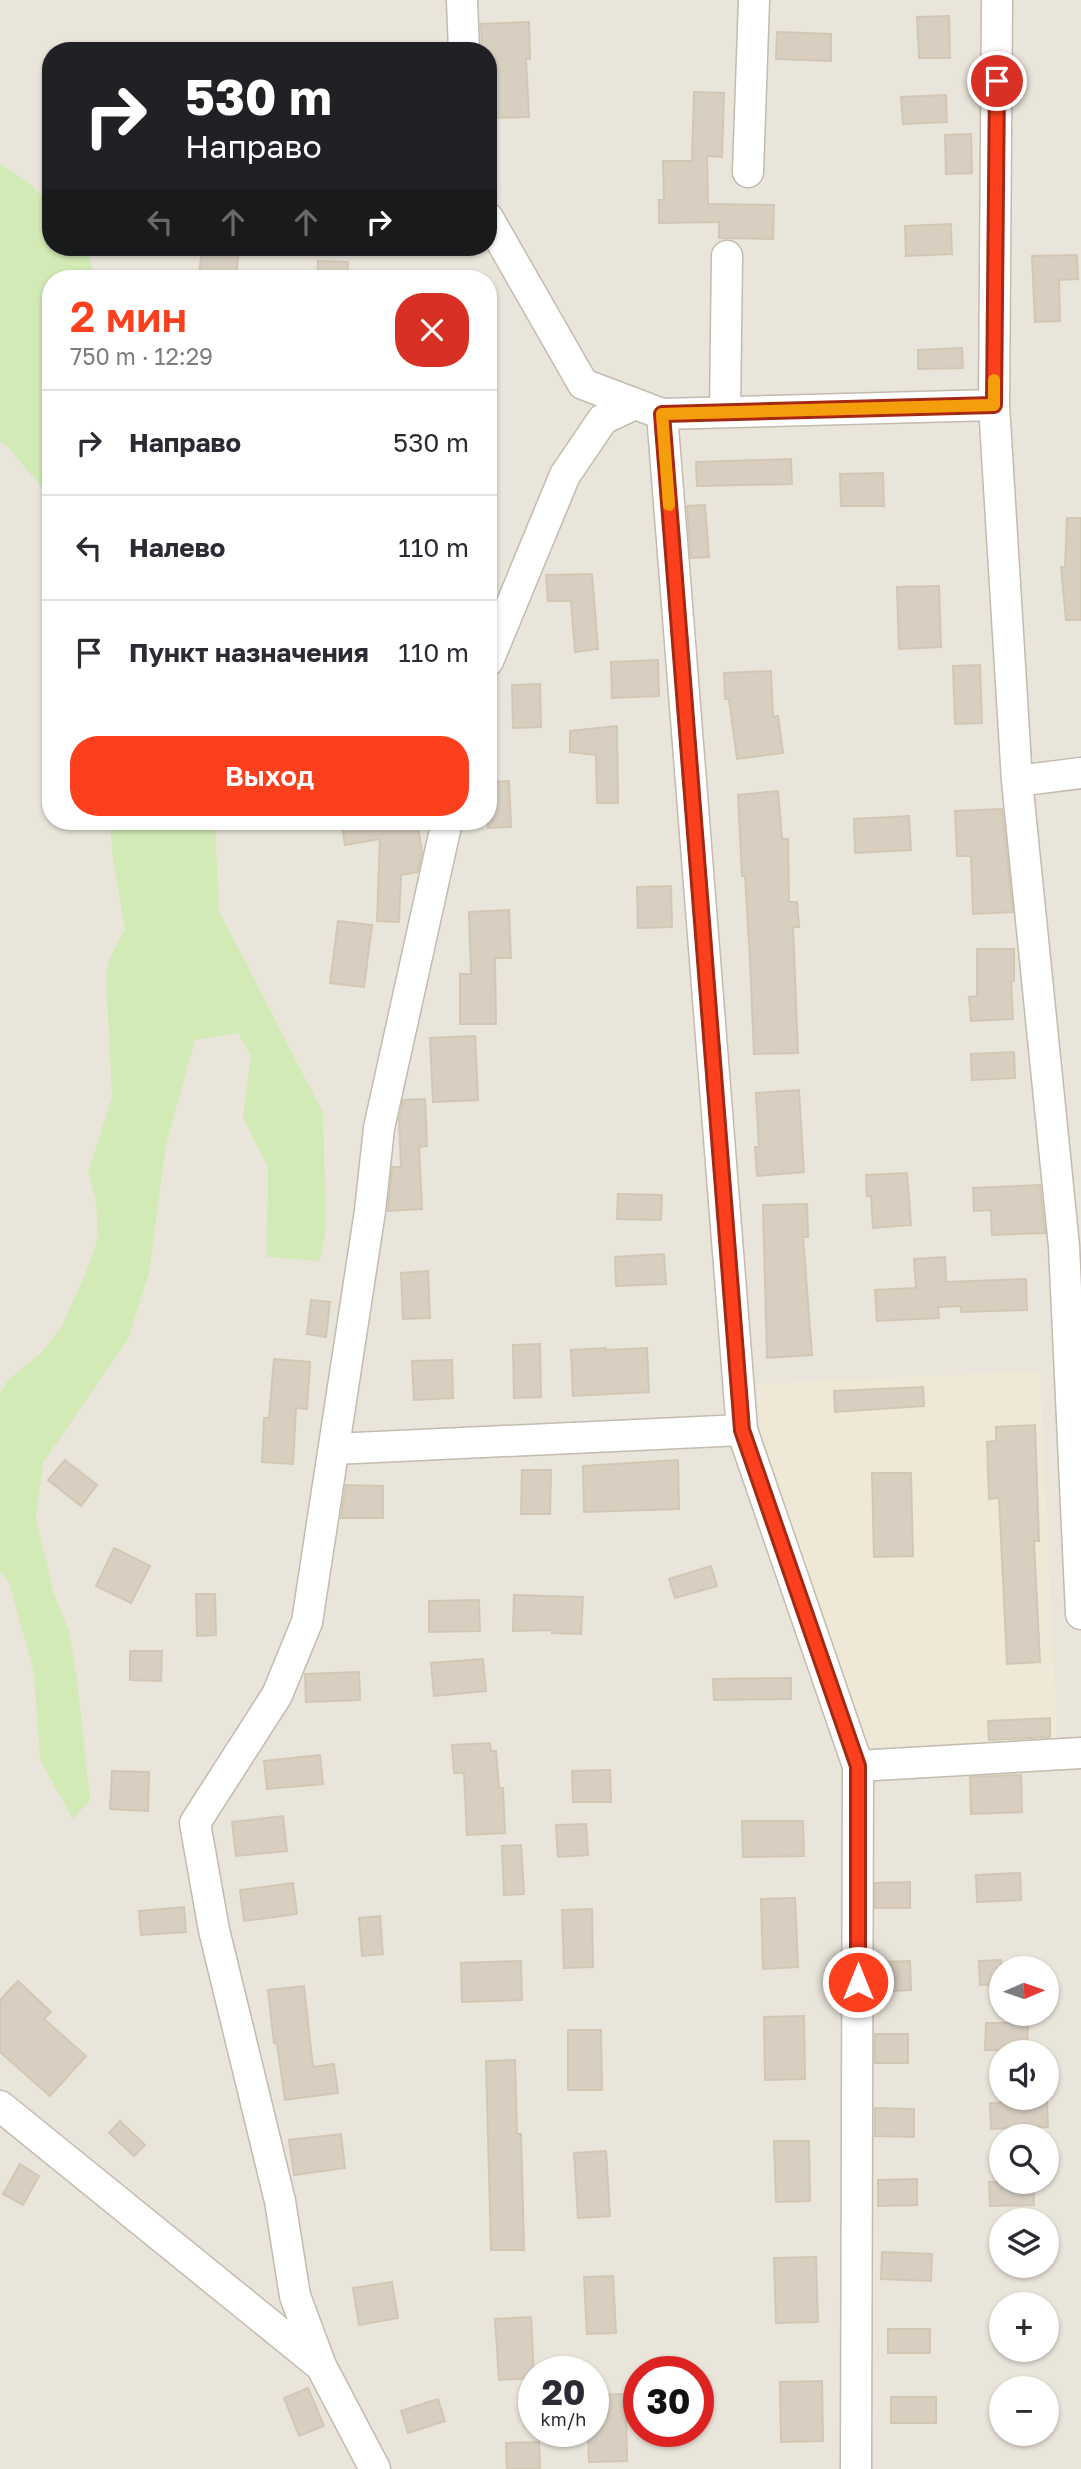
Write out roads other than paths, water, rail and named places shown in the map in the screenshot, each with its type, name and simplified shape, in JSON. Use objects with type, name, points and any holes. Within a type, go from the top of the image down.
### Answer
[{"type":"street","points":[[463,0],[464,42]]},
{"type":"street","points":[[748,172],[754,0]]},
{"type":"street","points":[[997,0],[994,405],[1017,781],[1073,1245],[1081,1614]]},
{"type":"street","points":[[497,234],[583,384],[648,409]]},
{"type":"street","points":[[725,412],[727,256]]},
{"type":"street","points":[[497,639],[565,475],[603,419],[648,409],[725,412],[994,405]]},
{"type":"street","points":[[648,409],[742,1430],[858,1766],[856,2469]]},
{"type":"street","points":[[1017,781],[1081,773]]},
{"type":"street","points":[[375,2469],[321,2366],[296,2296],[280,2201],[214,1930],[195,1823],[276,1695],[307,1622],[370,1212],[379,1128],[445,830]]},
{"type":"street","points":[[334,1449],[742,1430]]},
{"type":"street","points":[[858,1766],[1081,1754]]},
{"type":"street","points":[[0,2106],[321,2366]]}]
